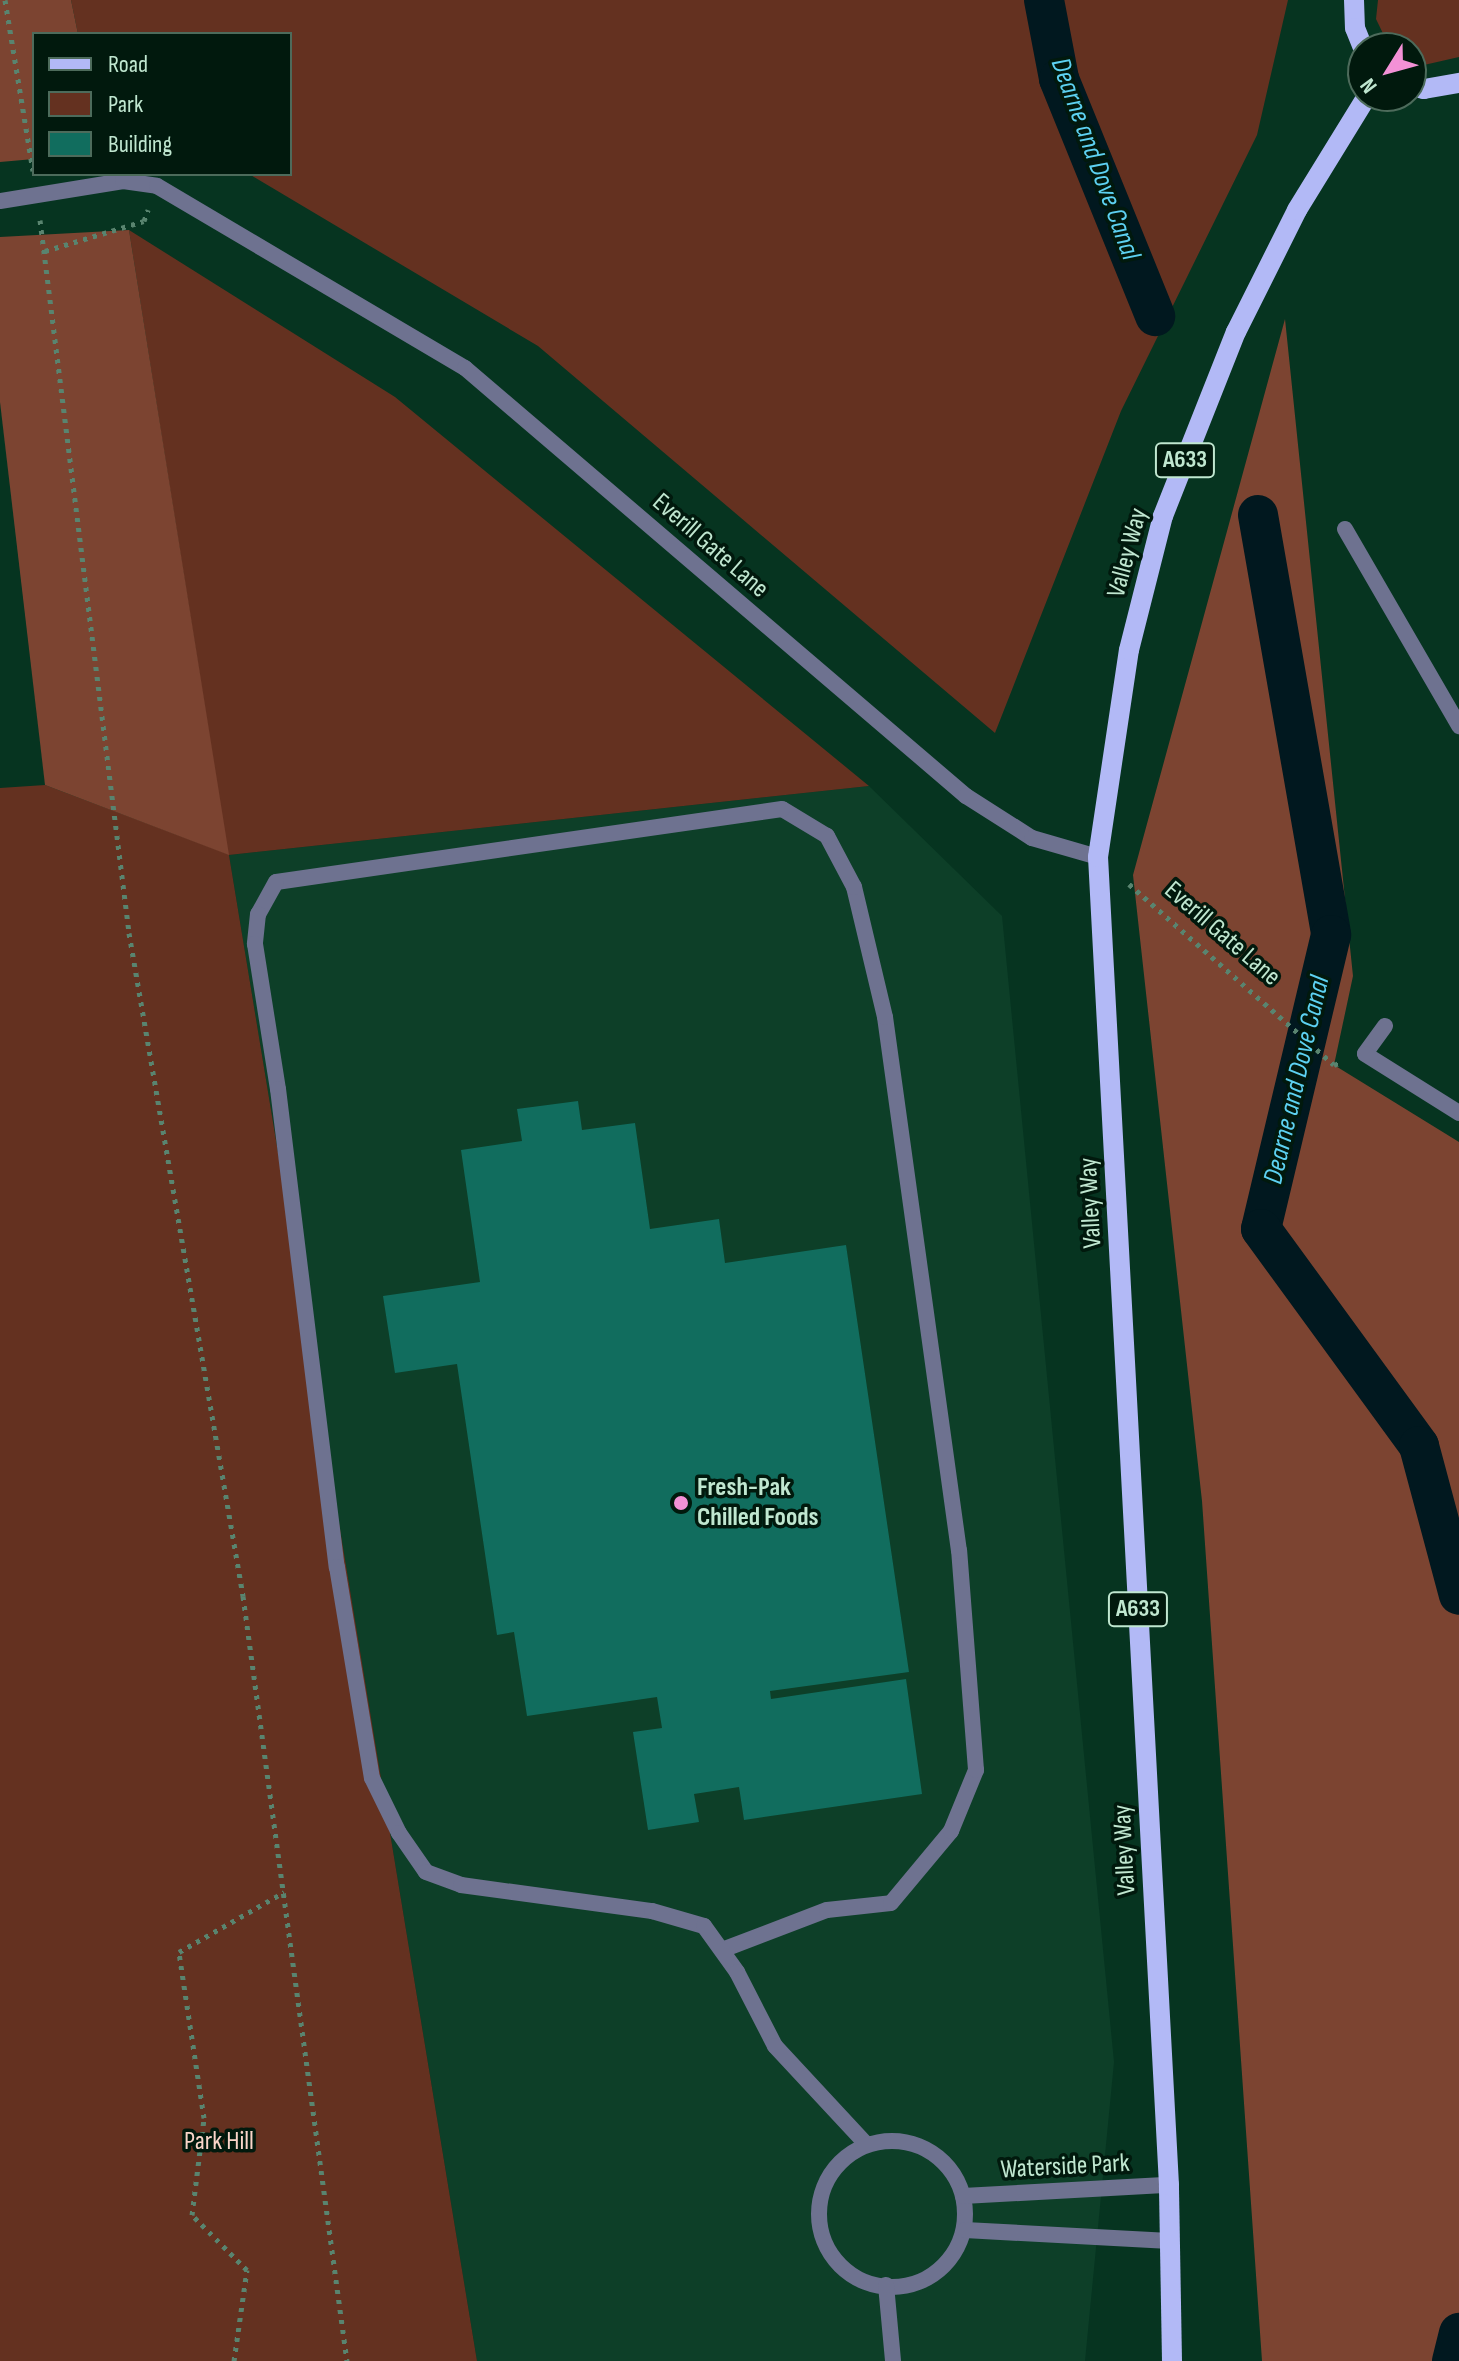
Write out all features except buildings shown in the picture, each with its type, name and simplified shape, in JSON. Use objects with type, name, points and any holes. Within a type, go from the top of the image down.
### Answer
[{"type":"main road","points":[[1354,0],[1357,32]]},
{"type":"main road","points":[[1427,88],[1459,83]]},
{"type":"main road","name":"Valley Way","points":[[1172,2361],[1169,2185],[1098,857],[1129,650],[1163,516],[1236,332],[1297,210],[1357,112]]},
{"type":"street","name":"Everill Gate Lane","points":[[0,201],[123,181],[157,186],[465,368],[966,796],[1032,838],[1098,857]]},
{"type":"street","points":[[1345,529],[1459,726]]},
{"type":"street","points":[[722,1950],[827,1910],[891,1903],[951,1831],[976,1770],[959,1551],[885,1017],[854,887],[827,836],[782,809],[276,882],[258,914],[255,944],[337,1567],[372,1778],[399,1833],[426,1872],[461,1885],[652,1911],[704,1926],[722,1950],[775,2046],[866,2144]]},
{"type":"street","points":[[1385,1026],[1365,1054],[1459,1113]]},
{"type":"street","points":[[891,2140],[917,2144],[947,2167],[963,2196],[965,2230],[942,2267],[926,2278],[886,2285],[852,2276],[840,2266],[826,2245],[818,2221],[825,2181],[840,2161],[866,2144],[891,2140]]},
{"type":"street","name":"Waterside Park","points":[[963,2196],[1169,2185]]},
{"type":"street","points":[[965,2230],[1170,2241]]},
{"type":"street","points":[[886,2285],[893,2361]]},
{"type":"path","points":[[5,0],[32,164]]},
{"type":"path","points":[[45,251],[144,221],[157,186]]},
{"type":"path","points":[[38,206],[129,933],[243,1596],[347,2361]]},
{"type":"path","name":"Everill Gate Lane","points":[[1098,857],[1334,1065]]},
{"type":"path","points":[[234,2361],[247,2270],[192,2215],[204,2118],[179,1952],[284,1892]]},
{"type":"shaded area","points":[[0,0],[71,0],[78,32],[32,32],[32,159],[0,162]]},
{"type":"shaded area","points":[[129,230],[229,855],[45,785],[0,402],[0,237]]},
{"type":"shaded area","points":[[1285,319],[1353,976],[1334,1065],[1459,1142],[1459,2361],[1262,2361],[1202,1501],[1133,875]]},
{"type":"shaded area","points":[[869,786],[1002,916],[1114,2062],[1085,2361],[477,2361],[229,855]]},
{"type":"green space","points":[[71,0],[1288,0],[1257,135],[1121,411],[995,733],[538,346],[252,176],[292,176],[292,32],[78,32]]},
{"type":"green space","points":[[1378,0],[1459,0],[1459,57],[1427,64],[1427,32],[1382,32],[1376,19]]},
{"type":"green space","name":"Park Hill","points":[[129,230],[395,397],[869,786],[229,855],[477,2361],[0,2361],[0,788],[45,785],[228,854]]},
{"type":"waterway","name":"Dearne and Dove Canal","points":[[1044,0],[1059,79],[1155,316]]},
{"type":"waterway","name":"Dearne and Dove Canal","points":[[1258,515],[1331,935],[1261,1229],[1419,1446],[1459,1595]]},
{"type":"waterway","name":"Dearne and Dove Canal","points":[[1452,2361],[1459,2333]]},
{"type":"place","name":"Fresh-Pak Chilled Foods","points":[[681,1503]]}]
